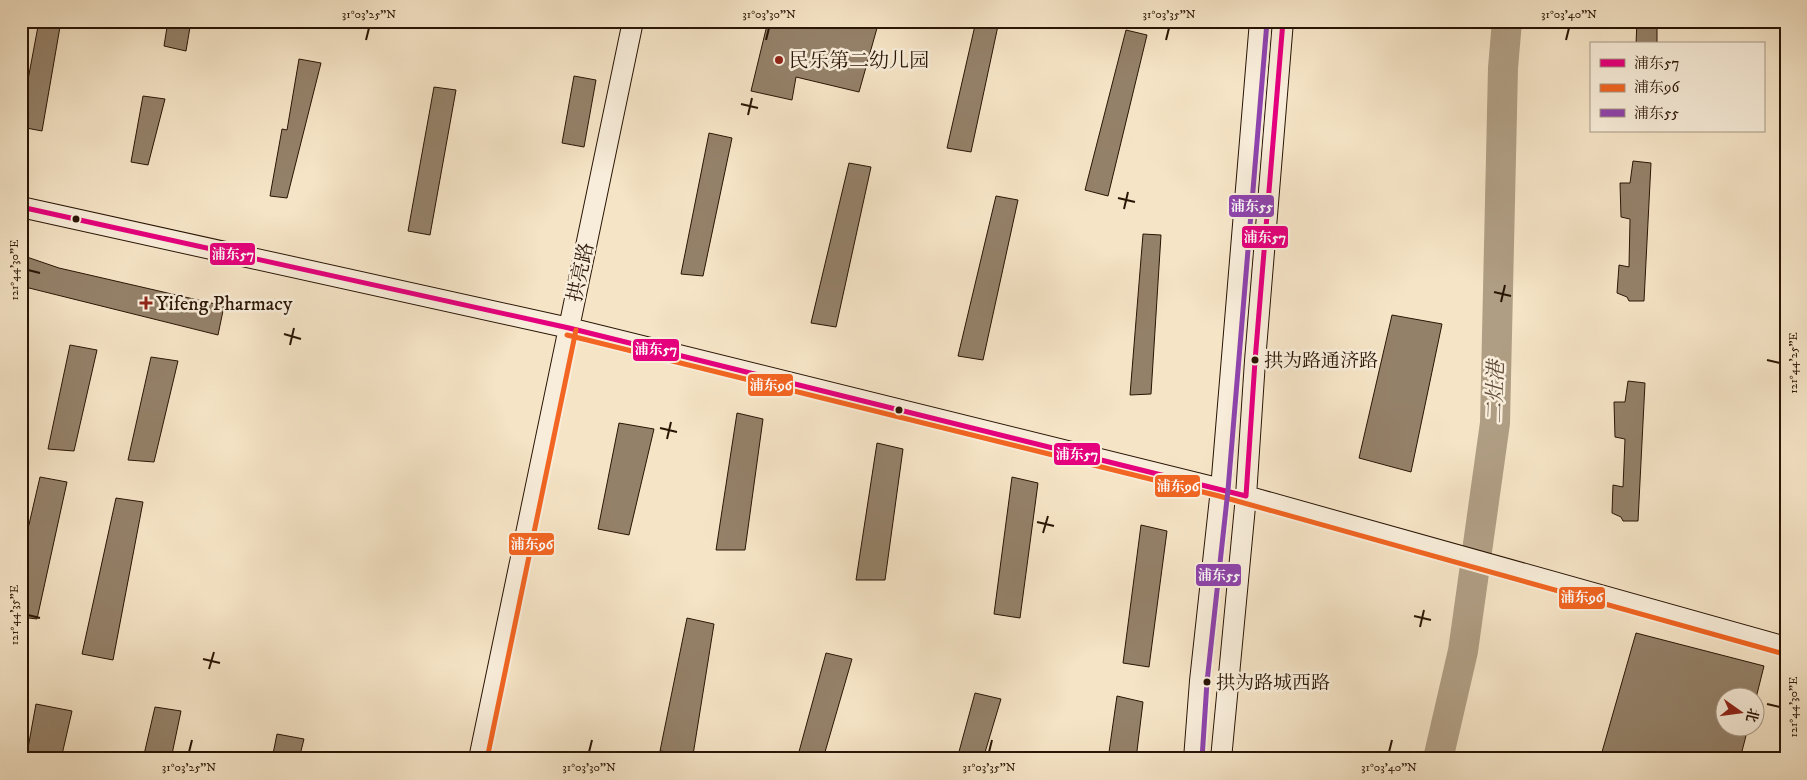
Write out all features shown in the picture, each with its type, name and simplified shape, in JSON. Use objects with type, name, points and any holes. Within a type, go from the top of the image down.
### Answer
[{"type":"street","name":"拱亮路","points":[[479,759],[633,21]]},
{"type":"street","points":[[1194,759],[1200,681],[1221,489],[1260,21]]},
{"type":"street","points":[[1220,759],[1246,496],[1283,21]]},
{"type":"street","points":[[21,207],[569,328],[1221,489]]},
{"type":"street","points":[[1246,496],[1786,647]]},
{"type":"building","points":[[39,21],[61,21],[42,131],[21,127],[21,117]]},
{"type":"building","points":[[168,21],[191,21],[186,51],[164,46]]},
{"type":"building","points":[[768,21],[879,21],[859,92],[796,77],[792,100],[751,91]]},
{"type":"building","points":[[976,21],[999,21],[971,152],[947,148]]},
{"type":"building","points":[[1637,21],[1657,21],[1657,42],[1636,42]]},
{"type":"building","points":[[1126,30],[1147,35],[1108,196],[1085,190]]},
{"type":"building","points":[[299,59],[321,63],[287,198],[270,196],[282,129],[287,130]]},
{"type":"building","points":[[574,76],[596,80],[584,147],[562,143]]},
{"type":"building","points":[[434,87],[456,90],[430,235],[408,231]]},
{"type":"building","points":[[143,96],[165,99],[148,165],[131,162]]},
{"type":"building","points":[[709,133],[732,138],[703,276],[681,274]]},
{"type":"building","points":[[1633,161],[1651,163],[1644,301],[1629,301],[1627,297],[1617,293],[1619,265],[1629,267],[1630,219],[1621,217],[1620,183],[1630,183]]},
{"type":"building","points":[[849,163],[871,167],[836,327],[811,323]]},
{"type":"building","points":[[996,196],[1018,200],[983,360],[958,356]]},
{"type":"building","points":[[1143,234],[1161,235],[1151,394],[1130,395]]},
{"type":"building","points":[[21,255],[59,268],[224,306],[218,335],[21,286]]},
{"type":"building","points":[[1392,315],[1442,324],[1411,472],[1359,458]]},
{"type":"building","points":[[70,345],[97,350],[74,451],[48,449]]},
{"type":"building","points":[[151,357],[178,361],[154,462],[128,460]]},
{"type":"building","points":[[1628,381],[1645,383],[1638,521],[1623,521],[1621,517],[1612,513],[1613,485],[1623,487],[1625,439],[1615,437],[1614,402],[1625,402]]},
{"type":"building","points":[[737,413],[763,419],[745,550],[716,550]]},
{"type":"building","points":[[619,423],[654,429],[629,535],[598,529]]},
{"type":"building","points":[[877,443],[903,449],[885,580],[856,580]]},
{"type":"building","points":[[40,477],[67,482],[37,619],[21,617],[21,559]]},
{"type":"building","points":[[1012,477],[1038,483],[1020,618],[994,614]]},
{"type":"building","points":[[116,498],[143,502],[113,660],[82,654]]},
{"type":"building","points":[[1141,525],[1167,531],[1149,667],[1123,663]]},
{"type":"building","points":[[687,618],[714,624],[693,755],[660,751]]},
{"type":"building","points":[[1636,633],[1764,666],[1758,688],[1714,688],[1714,738],[1745,738],[1740,759],[1600,759]]},
{"type":"building","points":[[826,653],[852,659],[823,759],[797,759]]},
{"type":"building","points":[[975,693],[1001,699],[983,759],[957,759]]},
{"type":"building","points":[[1117,696],[1143,702],[1136,759],[1108,759]]},
{"type":"building","points":[[36,704],[72,711],[61,759],[26,759]]},
{"type":"building","points":[[155,707],[181,711],[171,759],[143,759]]},
{"type":"building","points":[[277,734],[304,739],[299,759],[272,759]]},
{"type":"waterway","name":"二灶港","points":[[1438,759],[1463,651],[1495,423],[1503,68],[1507,21]]},
{"type":"transit line","name":"浦东57","points":[[21,207],[569,328],[1246,496],[1255,361],[1283,21]]},
{"type":"transit line","name":"浦东55","points":[[1202,759],[1207,682],[1228,490],[1267,22]]},
{"type":"transit line","name":"浦东96","points":[[487,759],[576,330]]},
{"type":"transit line","name":"浦东96","points":[[567,335],[1219,496],[1784,654]]},
{"type":"place","name":"民乐第二幼儿园","points":[[779,60]]},
{"type":"place","name":"Yifeng Pharmacy","points":[[146,303]]},
{"type":"place","name":"拱为路通济路","points":[[1255,360]]},
{"type":"place","name":"拱为路城西路","points":[[1207,682]]}]
